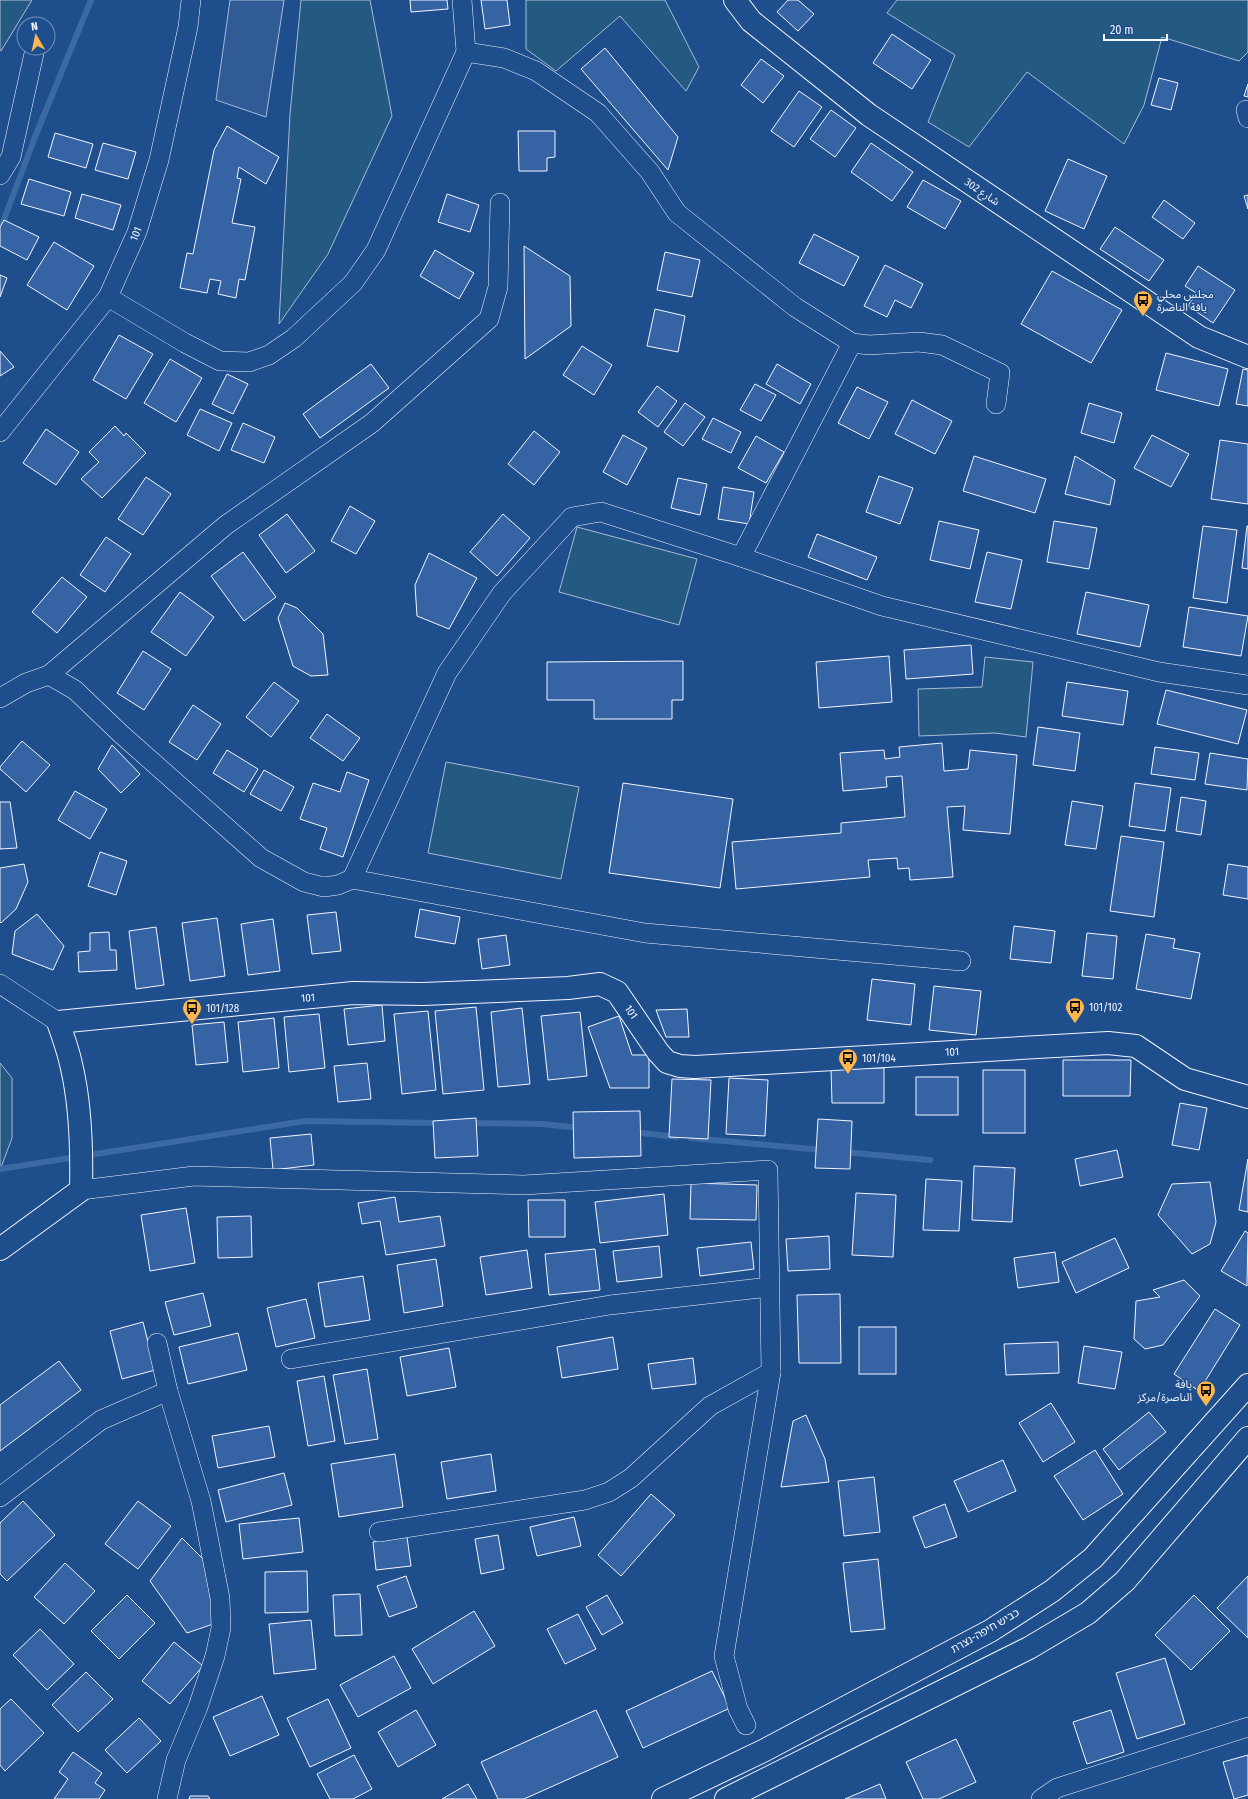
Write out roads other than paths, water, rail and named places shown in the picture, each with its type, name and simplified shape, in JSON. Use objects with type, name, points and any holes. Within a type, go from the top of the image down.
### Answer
[{"type":"main road","name":"شارع 302","points":[[734,0],[751,21],[869,115],[1199,337],[1248,357]]},
{"type":"main road","name":"101","points":[[58,1022],[353,993],[423,994],[568,988],[600,984],[617,992],[658,1052],[667,1062],[680,1066],[695,1067],[1108,1043],[1136,1046],[1185,1079],[1248,1097]]},
{"type":"main road","points":[[0,1249],[81,1190],[82,1149],[79,1109],[71,1064],[58,1022]]},
{"type":"main road","name":"כביש חיפה-נצרת","points":[[663,1799],[763,1751],[990,1631],[1052,1591],[1093,1558],[1248,1385]]},
{"type":"main road","points":[[726,1799],[1029,1648],[1088,1613],[1125,1581],[1248,1438]]},
{"type":"street","name":"101","points":[[0,432],[108,297],[138,232],[159,160],[188,27],[191,0]]},
{"type":"street","points":[[108,297],[185,343],[220,361],[249,362],[269,355],[294,338],[353,284],[376,250],[466,52],[462,0]]},
{"type":"street","points":[[466,52],[504,58],[536,71],[598,113],[650,172],[676,213],[796,308],[852,343],[869,345],[919,342],[942,345],[1000,373],[996,404]]},
{"type":"street","points":[[0,175],[11,157],[33,56]]},
{"type":"street","points":[[0,698],[26,683],[49,675],[226,525],[372,423],[489,319],[498,287],[500,203]]},
{"type":"street","points":[[741,557],[852,343]]},
{"type":"street","points":[[352,879],[447,673],[502,593],[572,517],[601,512],[741,557],[882,606],[1160,672],[1248,685]]},
{"type":"street","points":[[49,675],[75,690],[121,734],[262,858],[304,882],[324,887],[338,885],[352,879],[645,933],[961,961]]},
{"type":"street","points":[[0,984],[58,1022]]},
{"type":"street","points":[[81,1190],[194,1176],[524,1185],[768,1170],[771,1372],[724,1656],[738,1709],[746,1725]]},
{"type":"street","points":[[291,1359],[610,1305],[769,1287]]},
{"type":"street","points":[[157,1343],[168,1391],[201,1502],[220,1598],[221,1628],[215,1656],[198,1707],[176,1760],[167,1799]]},
{"type":"street","points":[[379,1532],[585,1500],[609,1492],[631,1478],[710,1406],[771,1372]]},
{"type":"street","points":[[0,1497],[101,1420],[168,1391]]},
{"type":"street","points":[[1041,1799],[1057,1788],[1248,1727]]},
{"type":"waterway","points":[[0,230],[35,137],[91,0]]},
{"type":"waterway","points":[[0,1169],[305,1121],[440,1123]]},
{"type":"waterway","points":[[469,1123],[542,1124],[580,1128]]},
{"type":"waterway","points":[[633,1132],[677,1137]]},
{"type":"waterway","points":[[691,1138],[823,1150]]},
{"type":"waterway","points":[[844,1152],[930,1160]]},
{"type":"place","name":"مجلس محلي يافة الناصرة","points":[[1143,317]]},
{"type":"place","name":"101/102","points":[[1075,1024]]},
{"type":"place","name":"101/128","points":[[192,1025]]},
{"type":"place","name":"101/104","points":[[848,1075]]},
{"type":"place","name":"يافة الناصرة/مركز","points":[[1206,1407]]}]
